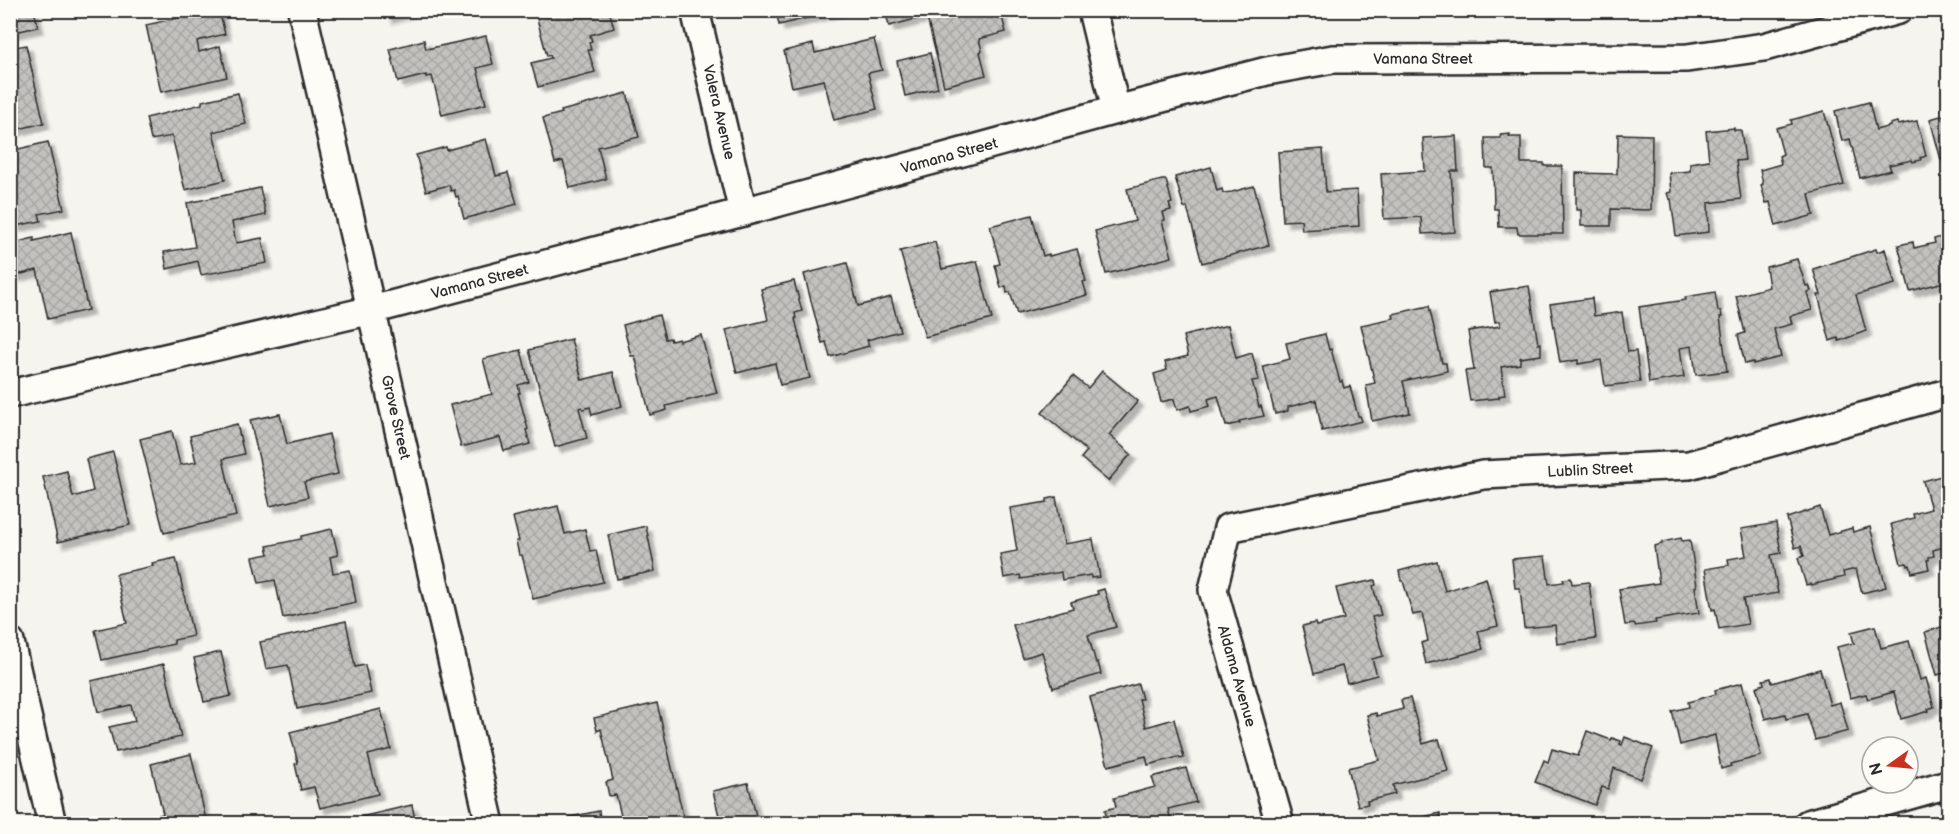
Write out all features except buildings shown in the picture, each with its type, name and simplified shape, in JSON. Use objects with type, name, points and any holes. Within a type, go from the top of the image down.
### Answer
[{"type":"street","name":"Grove Street","points":[[302,10],[490,824]]},
{"type":"street","name":"Valera Avenue","points":[[695,10],[743,212]]},
{"type":"street","points":[[1092,10],[1116,110]]},
{"type":"street","name":"Vamana Street","points":[[10,394],[372,310],[1267,71],[1333,58],[1687,58],[1764,47],[1898,10]]},
{"type":"street","name":"Lublin Street","points":[[1228,528],[1483,475],[1689,465],[1948,393]]},
{"type":"street","name":"Aldama Avenue","points":[[1228,528],[1213,590],[1280,824]]},
{"type":"street","points":[[10,642],[52,824]]},
{"type":"street","points":[[1808,824],[1948,784]]}]
